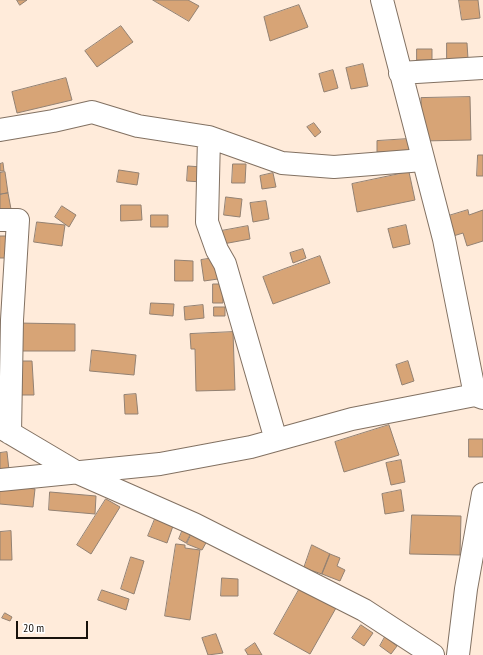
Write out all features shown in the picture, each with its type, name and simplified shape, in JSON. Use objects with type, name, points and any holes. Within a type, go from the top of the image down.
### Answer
[{"type":"street","points":[[367,0],[389,27]]},
{"type":"street","points":[[0,480],[160,464],[251,447],[352,419],[479,397],[444,239],[382,0]]},
{"type":"street","points":[[400,73],[483,68]]},
{"type":"street","points":[[0,130],[53,122],[92,112],[138,126],[209,137],[282,163],[334,167],[423,160]]},
{"type":"street","points":[[209,137],[207,222],[217,250],[225,264],[276,440]]},
{"type":"street","points":[[0,220],[18,220],[5,430],[76,472],[194,524],[364,610],[419,651]]},
{"type":"street","points":[[458,655],[466,590],[483,494]]},
{"type":"building","points":[[17,0],[27,0],[20,5]]},
{"type":"building","points":[[153,0],[188,0],[199,6],[189,21]]},
{"type":"building","points":[[459,0],[478,0],[480,18],[462,20]]},
{"type":"building","points":[[299,5],[308,27],[270,41],[264,17]]},
{"type":"building","points":[[121,26],[133,42],[97,67],[85,51]]},
{"type":"building","points":[[447,43],[467,43],[468,59],[447,59]]},
{"type":"building","points":[[417,49],[432,49],[432,60],[417,60]]},
{"type":"building","points":[[363,64],[368,86],[351,89],[346,68]]},
{"type":"building","points":[[333,70],[338,88],[324,92],[319,74]]},
{"type":"building","points":[[66,78],[72,100],[17,113],[12,92]]},
{"type":"building","points":[[470,97],[471,140],[422,141],[421,98]]},
{"type":"building","points":[[314,123],[321,132],[315,137],[307,127]]},
{"type":"building","points":[[408,139],[409,151],[377,152],[377,141]]},
{"type":"building","points":[[478,155],[483,155],[483,176],[477,176]]},
{"type":"building","points":[[3,163],[4,171],[0,171],[0,164]]},
{"type":"building","points":[[233,164],[246,164],[245,183],[232,183]]},
{"type":"building","points":[[188,166],[202,167],[202,182],[187,181]]},
{"type":"building","points":[[119,170],[139,173],[137,185],[117,182]]},
{"type":"building","points":[[5,172],[8,193],[0,194],[0,173]]},
{"type":"building","points":[[409,172],[415,200],[357,212],[352,184]]},
{"type":"building","points":[[273,173],[276,187],[262,189],[260,176]]},
{"type":"building","points":[[8,193],[11,209],[0,211],[0,195]]},
{"type":"building","points":[[226,197],[242,199],[240,217],[224,215]]},
{"type":"building","points":[[266,201],[269,219],[253,222],[250,203]]},
{"type":"building","points":[[121,205],[141,205],[142,220],[121,221]]},
{"type":"building","points":[[62,206],[76,215],[69,227],[55,217]]},
{"type":"building","points":[[468,210],[469,215],[483,210],[483,241],[467,246],[463,233],[450,237],[445,217]]},
{"type":"building","points":[[151,215],[168,215],[168,227],[151,227]]},
{"type":"building","points":[[37,222],[65,225],[62,246],[34,242]]},
{"type":"building","points":[[406,225],[410,244],[393,248],[388,229]]},
{"type":"building","points":[[248,226],[250,239],[223,244],[221,231]]},
{"type":"building","points":[[0,236],[12,236],[11,258],[0,258]]},
{"type":"building","points":[[303,249],[306,258],[293,263],[290,253]]},
{"type":"building","points":[[320,256],[330,283],[273,304],[263,277]]},
{"type":"building","points":[[214,258],[218,279],[204,281],[201,260]]},
{"type":"building","points":[[175,260],[193,261],[193,281],[175,281]]},
{"type":"building","points":[[213,284],[223,284],[223,303],[213,303]]},
{"type":"building","points":[[151,303],[174,304],[173,316],[150,314]]},
{"type":"building","points":[[203,305],[204,318],[185,320],[184,307]]},
{"type":"building","points":[[214,307],[225,307],[225,316],[214,316]]},
{"type":"building","points":[[17,323],[75,324],[75,351],[17,351]]},
{"type":"building","points":[[233,332],[235,390],[196,391],[195,349],[191,349],[190,334]]},
{"type":"building","points":[[92,350],[136,355],[134,375],[90,371]]},
{"type":"building","points":[[18,361],[32,361],[34,395],[19,395]]},
{"type":"building","points":[[408,361],[414,381],[402,385],[396,365]]},
{"type":"building","points":[[136,394],[138,414],[125,414],[124,395]]},
{"type":"building","points":[[389,425],[399,455],[344,472],[335,442]]},
{"type":"building","points":[[469,439],[483,439],[483,457],[469,457]]},
{"type":"building","points":[[7,452],[9,470],[0,471],[0,453]]},
{"type":"building","points":[[401,460],[405,482],[391,485],[386,463]]},
{"type":"building","points":[[0,485],[35,489],[33,507],[0,504]]},
{"type":"building","points":[[401,490],[404,511],[385,514],[382,494]]},
{"type":"building","points":[[50,492],[96,496],[95,514],[49,510]]},
{"type":"building","points":[[106,499],[120,507],[91,554],[77,545]]},
{"type":"building","points":[[412,515],[461,516],[460,555],[410,554]]},
{"type":"building","points":[[155,519],[173,526],[167,543],[148,536]]},
{"type":"building","points":[[183,529],[191,533],[186,543],[179,539]]},
{"type":"building","points":[[11,531],[12,560],[0,560],[0,532]]},
{"type":"building","points":[[192,533],[207,541],[202,550],[187,544]]},
{"type":"building","points":[[176,544],[185,545],[185,548],[200,550],[190,620],[165,616]]},
{"type":"building","points":[[312,545],[330,554],[322,574],[304,568]]},
{"type":"building","points":[[330,554],[340,558],[337,566],[345,570],[340,581],[322,574]]},
{"type":"building","points":[[131,557],[144,561],[134,594],[121,589]]},
{"type":"building","points":[[222,578],[238,579],[238,596],[221,596]]},
{"type":"building","points":[[300,588],[336,608],[310,654],[274,634]]},
{"type":"building","points":[[102,590],[129,599],[126,610],[98,600]]},
{"type":"building","points":[[5,613],[12,617],[10,621],[2,618]]},
{"type":"building","points":[[361,625],[373,633],[364,646],[352,638]]},
{"type":"building","points":[[216,634],[223,653],[208,655],[202,638]]},
{"type":"building","points":[[385,637],[397,646],[391,654],[380,646]]},
{"type":"building","points":[[255,643],[262,655],[248,655],[245,650]]}]
